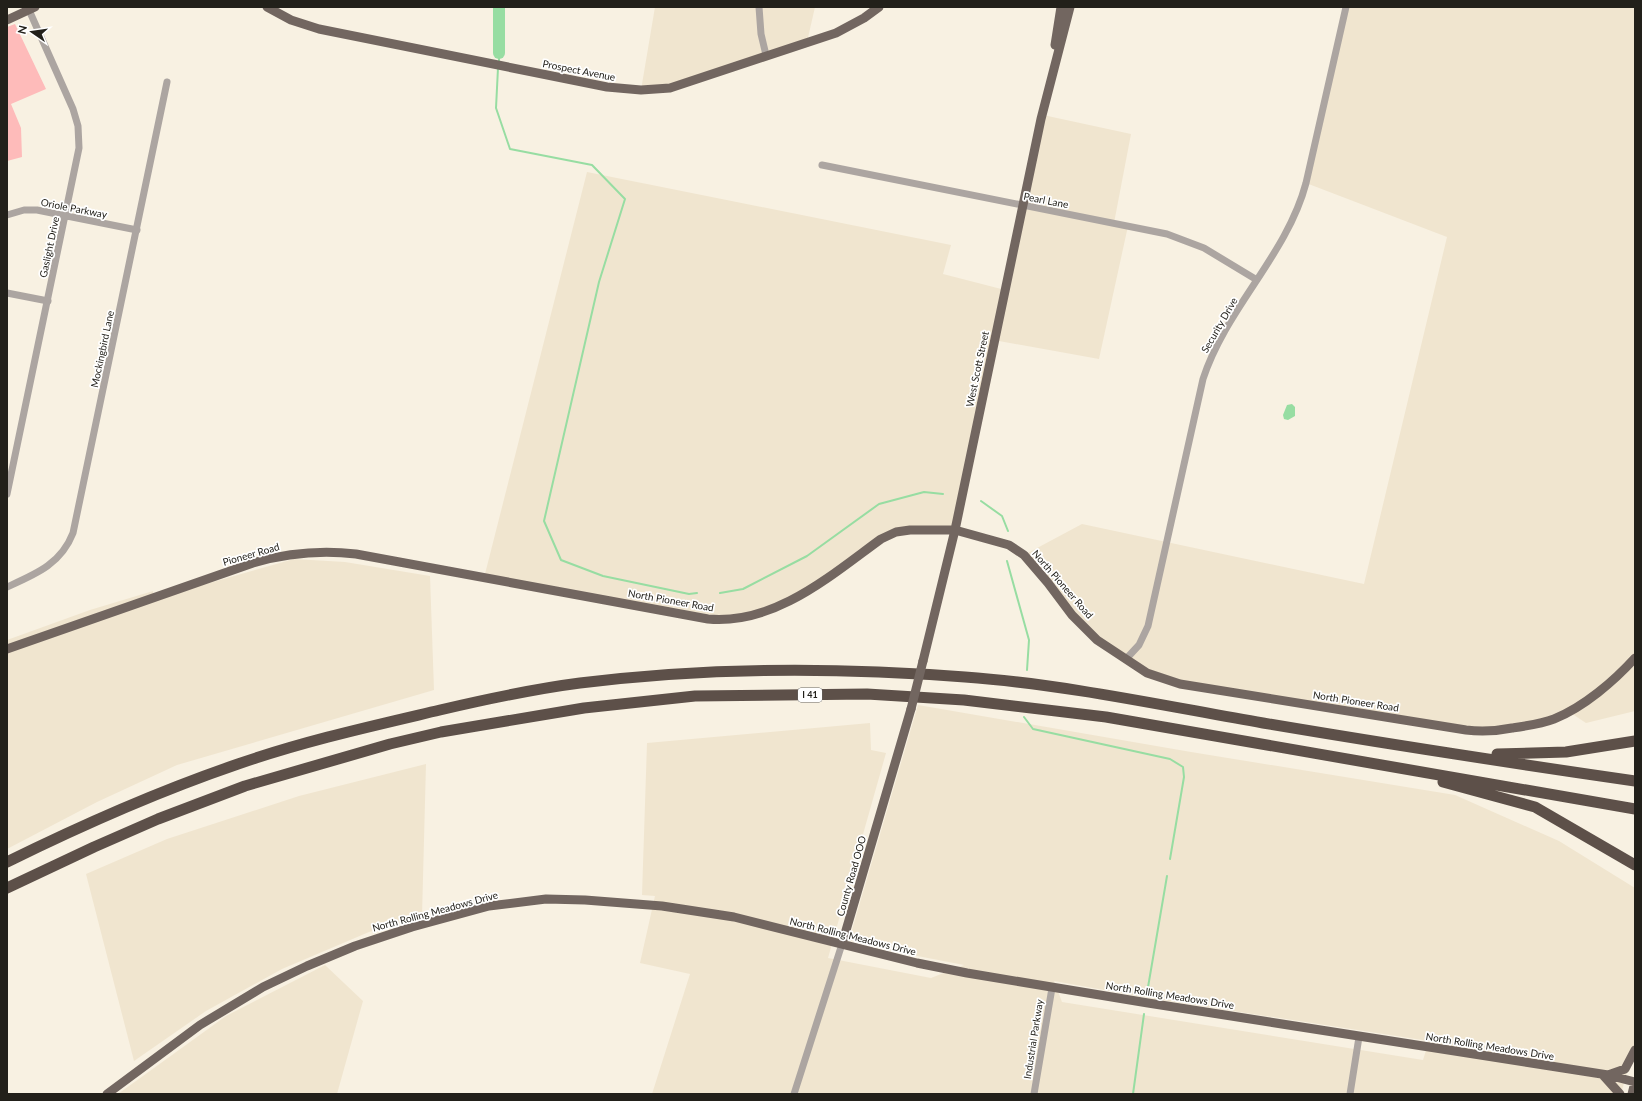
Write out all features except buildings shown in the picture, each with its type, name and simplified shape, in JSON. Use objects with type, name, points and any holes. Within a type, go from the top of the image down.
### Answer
[{"type":"highway","points":[[7,862],[84,826],[152,797],[238,764],[308,742],[386,721],[501,695],[583,683],[688,674],[763,671],[872,672],[968,677],[1043,686],[1415,749],[1635,781]]},
{"type":"highway","name":"I 41","points":[[7,888],[115,837],[245,786],[390,744],[441,732],[577,709],[695,696],[867,694],[964,700],[1106,717],[1635,809]]},
{"type":"highway","points":[[1415,749],[1510,755],[1566,752],[1635,741]]},
{"type":"highway","points":[[1377,764],[1535,807],[1634,865]]},
{"type":"main road","name":"Prospect Avenue","points":[[267,7],[291,20],[319,29],[608,87],[650,90],[670,88],[836,33],[864,18],[880,7]]},
{"type":"main road","name":"West Scott Street","points":[[1050,80],[1061,7]]},
{"type":"main road","name":"West Scott Street","points":[[922,661],[955,530],[1050,80],[1070,7]]},
{"type":"main road","points":[[7,20],[32,8]]},
{"type":"main road","name":"North Pioneer Road","points":[[511,583],[708,618],[735,619],[760,614],[802,595],[882,539],[896,532],[910,530],[955,530],[1008,545],[1024,555],[1048,583],[1072,615],[1097,640],[1147,673],[1180,684],[1474,731],[1518,727],[1556,718],[1602,689],[1617,677],[1635,658]]},
{"type":"main road","name":"Pioneer Road","points":[[7,649],[218,575],[265,560],[297,553],[323,552],[356,554],[511,583]]},
{"type":"main road","name":"County Road OOO","points":[[842,944],[911,709],[922,661]]},
{"type":"main road","name":"North Rolling Meadows Drive","points":[[106,1094],[200,1025],[244,998],[290,973],[378,938],[488,906],[546,899],[584,900],[662,906],[734,917],[917,963],[1052,988],[1605,1075],[1635,1082]]},
{"type":"main road","points":[[1620,1094],[1605,1075],[1625,1069],[1635,1050]]},
{"type":"main road","points":[[1632,1094],[1635,1082]]},
{"type":"street","points":[[759,7],[761,34],[766,55]]},
{"type":"street","name":"Security Drive","points":[[1126,659],[1139,645],[1148,623],[1206,370],[1217,346],[1285,234],[1299,206],[1306,183],[1346,7]]},
{"type":"street","name":"Gaslight Drive","points":[[7,494],[78,156],[78,126],[71,103],[32,8]]},
{"type":"street","name":"Mockingbird Lane","points":[[7,587],[49,566],[61,554],[73,533],[167,82]]},
{"type":"street","name":"Pearl Lane","points":[[822,165],[1180,238],[1210,251],[1257,280]]},
{"type":"street","name":"Oriole Parkway","points":[[7,215],[34,210],[137,230]]},
{"type":"street","points":[[7,294],[48,301]]},
{"type":"street","name":"County Road OOO","points":[[794,1094],[842,944]]},
{"type":"street","name":"Industrial Parkway","points":[[1034,1094],[1052,988]]},
{"type":"street","points":[[1350,1094],[1359,1037]]},
{"type":"shaded area","points":[[655,7],[815,7],[807,42],[700,78],[641,90]]},
{"type":"shaded area","points":[[1346,7],[1635,7],[1635,711],[1586,723],[1568,711],[1556,718],[1487,731],[1170,681],[1106,648],[1024,555],[1082,524],[1364,584],[1447,237],[1306,183]]},
{"type":"shaded area","points":[[15,24],[46,89],[11,104],[21,128],[22,157],[7,161],[7,27]]},
{"type":"shaded area","points":[[1043,115],[1131,134],[1114,223],[1128,226],[1099,359],[999,341],[990,358],[955,530],[896,532],[802,595],[735,619],[484,578],[587,172],[951,245],[943,274],[1009,291]]},
{"type":"shaded area","points":[[1292,404],[1295,407],[1295,416],[1288,420],[1284,419],[1283,415],[1287,405]]},
{"type":"shaded area","points":[[294,559],[345,562],[430,576],[434,690],[177,765],[97,802],[7,849],[7,640],[90,610],[153,591],[155,601],[192,588]]},
{"type":"shaded area","points":[[918,705],[1191,752],[1455,795],[1559,841],[1635,888],[1635,1043],[1621,1094],[652,1094],[690,974],[640,963],[655,896],[642,895],[647,743],[870,723],[871,750],[886,753],[828,958],[931,978],[964,965],[902,953],[849,940]],"holes":[[[1054,981],[1149,998],[1429,1041],[1423,1060],[1062,1002]]]},
{"type":"shaded area","points":[[426,764],[422,916],[369,932],[282,969],[206,1011],[134,1061],[86,874],[167,839],[299,796]]},
{"type":"shaded area","points":[[325,965],[363,1001],[337,1094],[118,1094],[226,1016]]},
{"type":"waterway","points":[[499,7],[499,53]]},
{"type":"waterway","points":[[499,53],[499,62]]},
{"type":"waterway","points":[[498,68],[496,108],[510,149],[592,165],[625,199],[599,282],[544,521],[561,560],[603,576],[689,594],[697,593]]},
{"type":"waterway","points":[[720,593],[743,589],[807,556],[879,504],[924,492],[943,494]]},
{"type":"waterway","points":[[981,501],[1002,516],[1008,531]]},
{"type":"waterway","points":[[1007,561],[1029,640],[1027,670]]},
{"type":"waterway","points":[[1024,717],[1033,729],[1170,759],[1183,767],[1184,777],[1170,859]]},
{"type":"waterway","points":[[1147,993],[1167,876]]},
{"type":"waterway","points":[[1133,1094],[1144,1014]]}]
